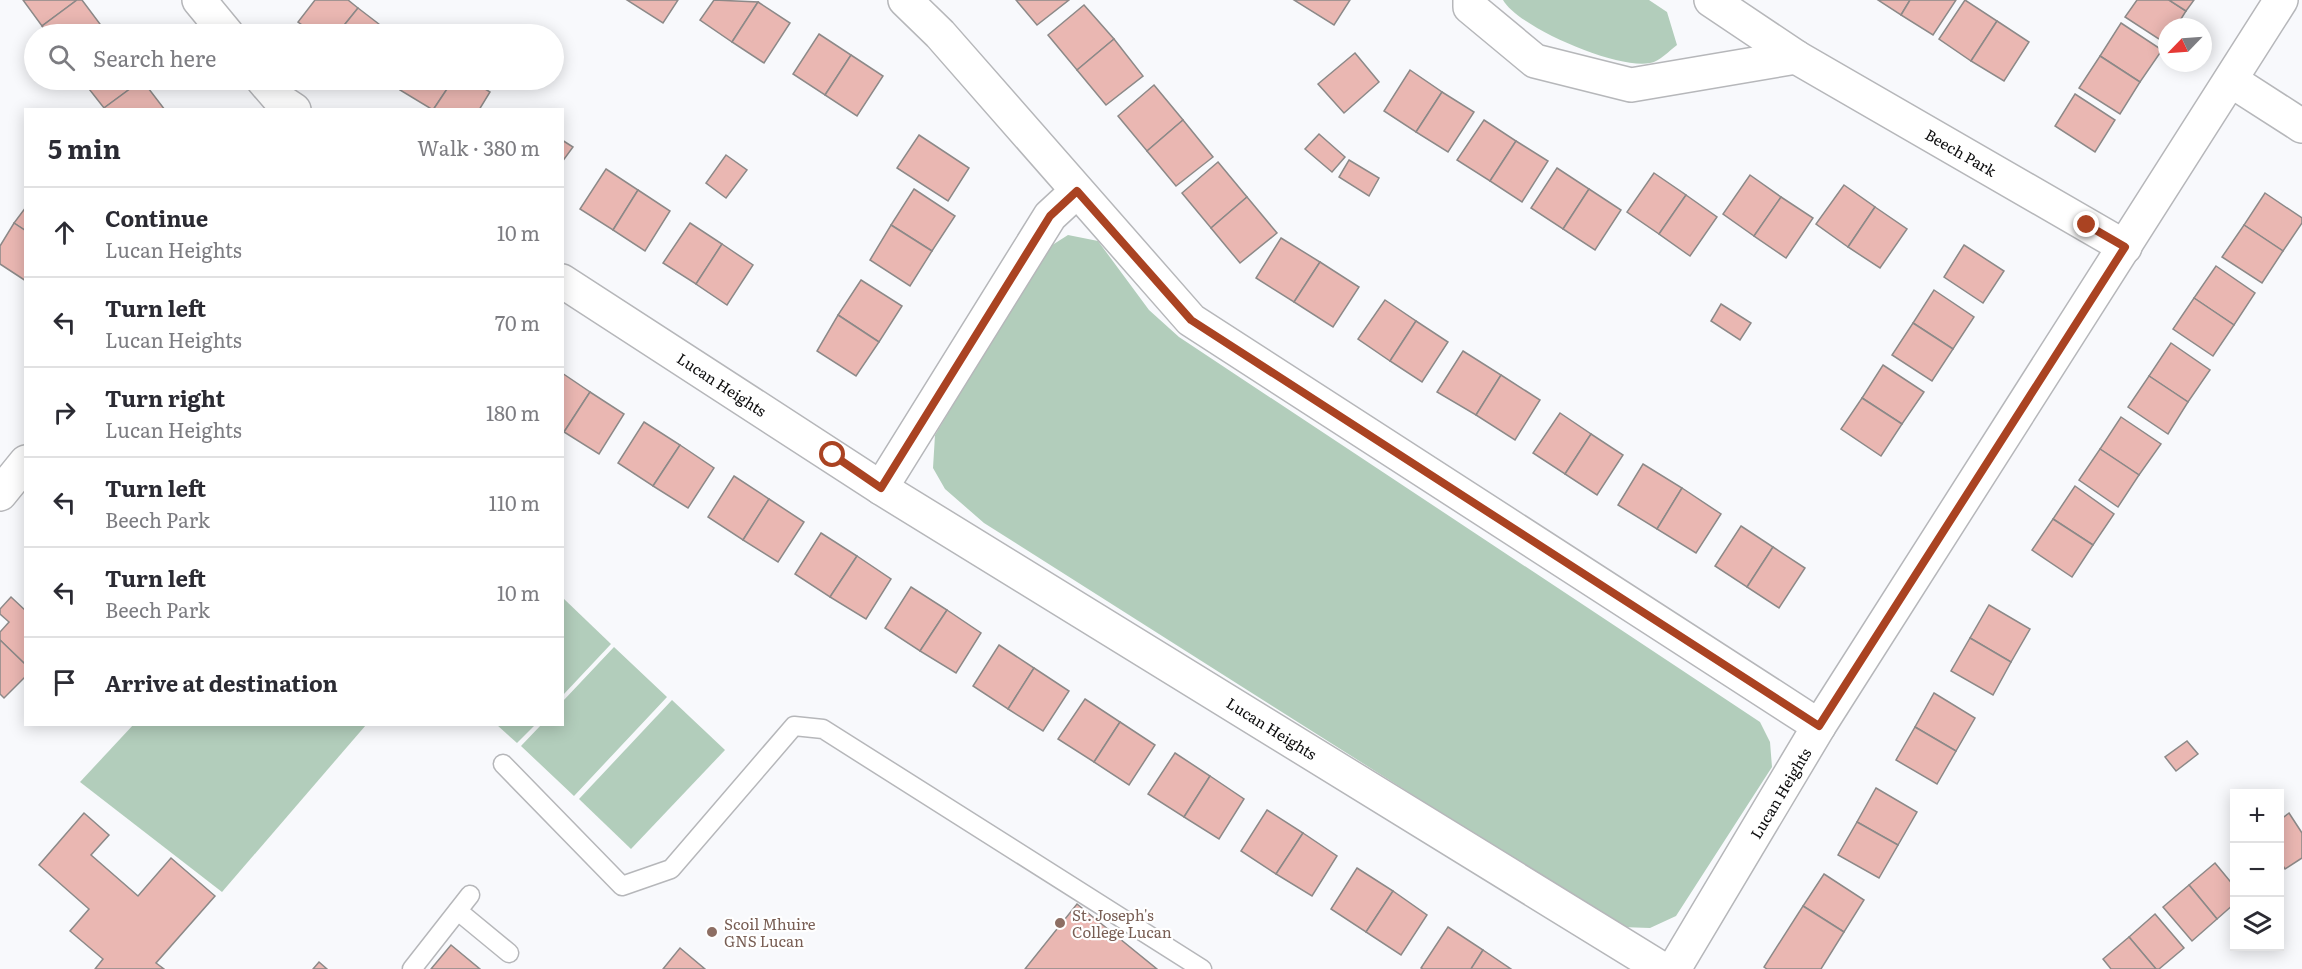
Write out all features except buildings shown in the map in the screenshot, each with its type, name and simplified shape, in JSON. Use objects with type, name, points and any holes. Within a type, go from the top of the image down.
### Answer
[{"type":"street","points":[[199,0],[219,24]]},
{"type":"street","points":[[905,0],[940,34],[1191,320],[1819,726],[2232,81],[2281,0]]},
{"type":"street","points":[[1470,0],[1470,7],[1535,61],[1631,85],[1796,57]]},
{"type":"street","name":"Beech Park","points":[[1712,0],[1796,57],[2125,247]]},
{"type":"street","points":[[2232,81],[2302,126]]},
{"type":"street","points":[[881,488],[1050,216],[1077,191]]},
{"type":"street","name":"Lucan Heights","points":[[564,282],[881,488],[1662,969]]},
{"type":"street","points":[[0,494],[24,464]]},
{"type":"street","name":"Lucan Heights","points":[[1674,969],[1819,726]]},
{"type":"lane","points":[[503,764],[622,886],[671,869],[794,726],[823,729],[1202,969]]},
{"type":"lane","points":[[412,969],[470,895]]},
{"type":"lane","points":[[458,910],[509,953]]},
{"type":"green space","points":[[1503,0],[1649,0],[1667,12],[1677,45],[1661,58],[1650,63],[1616,60],[1594,54],[1548,34],[1528,23]]},
{"type":"green space","points":[[1068,235],[1098,241],[1149,310],[1179,337],[1760,722],[1770,742],[1772,767],[1676,916],[1650,928],[1621,927],[984,523],[945,489],[933,468],[935,435],[1046,249]]},
{"type":"green space","points":[[564,599],[611,644],[564,694]]},
{"type":"green space","points":[[614,647],[667,697],[574,796],[521,746],[540,726],[564,726],[564,700]]},
{"type":"green space","points":[[672,700],[725,750],[631,849],[579,799]]},
{"type":"green space","points":[[132,726],[365,726],[222,892],[80,782]]},
{"type":"green space","points":[[498,726],[534,726],[517,743]]},
{"type":"place","name":"St. Joseph's College Lucan","points":[[1060,923]]},
{"type":"place","name":"Scoil Mhuire GNS Lucan","points":[[712,932]]},
{"type":"route","points":[[833,455],[881,488],[1050,216],[1077,191],[1191,320],[1819,726],[2125,247],[2087,225]]}]
